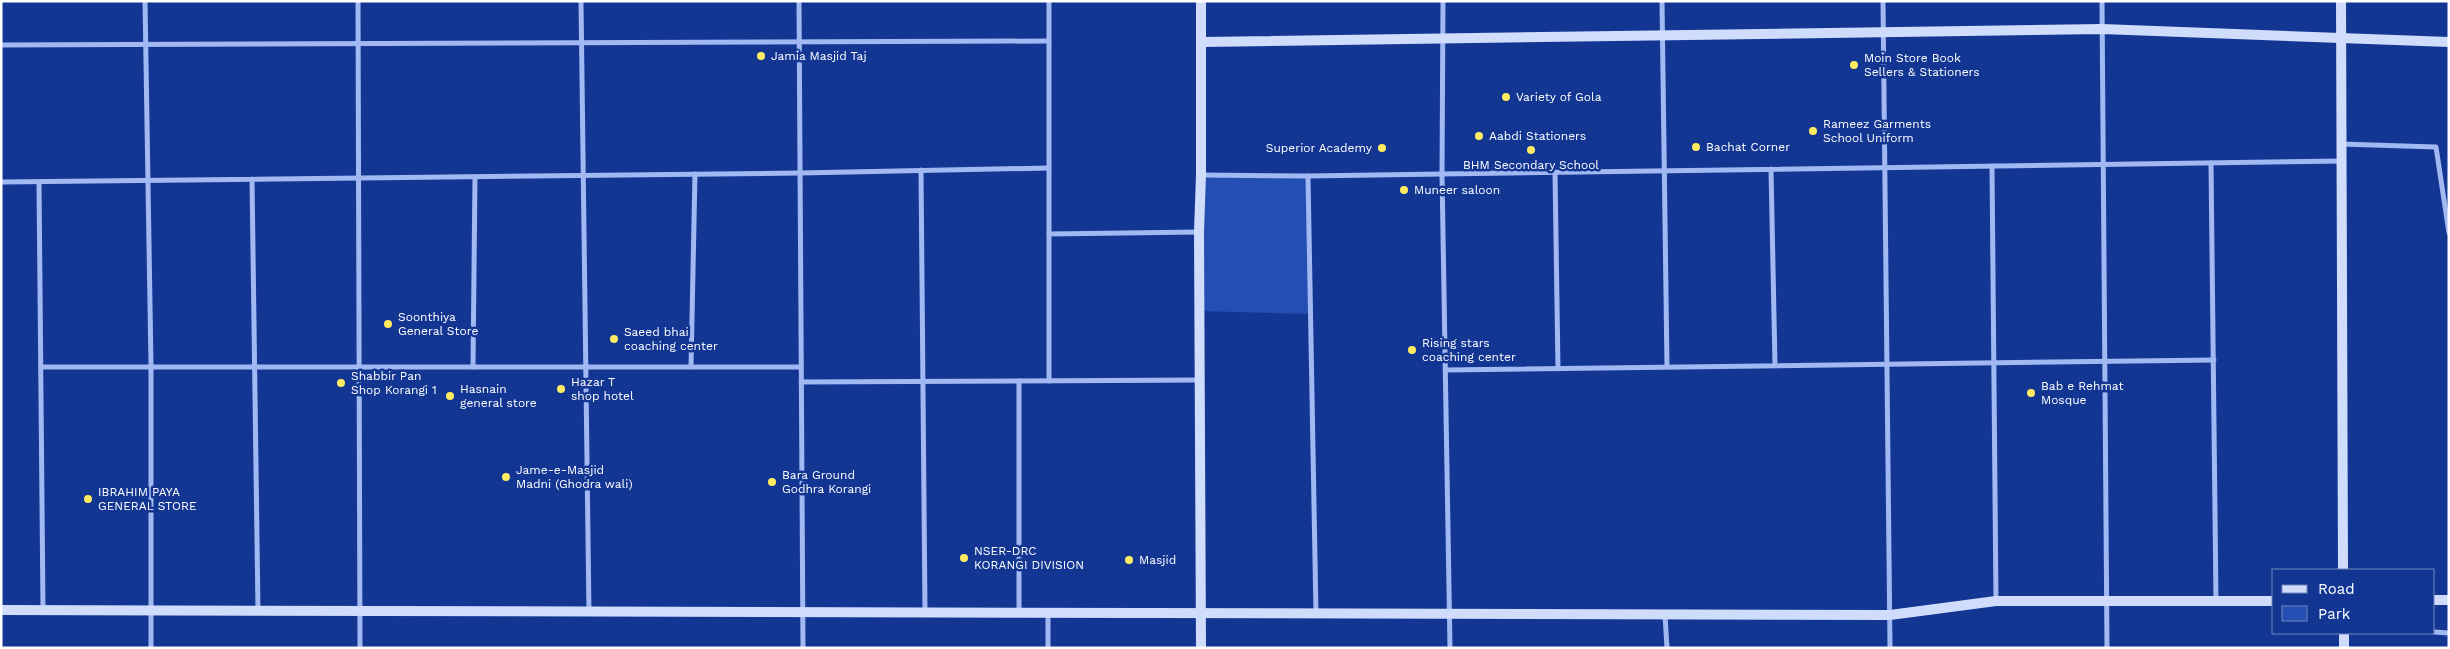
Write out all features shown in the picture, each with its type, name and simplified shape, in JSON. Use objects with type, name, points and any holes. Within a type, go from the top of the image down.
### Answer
[{"type":"street","points":[[145,1],[150,365],[151,648]]},
{"type":"street","points":[[358,1],[360,648]]},
{"type":"street","points":[[581,1],[589,613]]},
{"type":"street","points":[[799,1],[803,648]]},
{"type":"street","points":[[1049,1],[1049,381]]},
{"type":"street","points":[[1201,1],[1202,175],[1199,232],[1201,648]]},
{"type":"street","points":[[1443,1],[1442,174],[1450,648]]},
{"type":"street","points":[[1662,1],[1668,367]]},
{"type":"street","points":[[1884,1],[1884,168],[1890,648]]},
{"type":"street","points":[[2102,1],[2107,648]]},
{"type":"street","points":[[2341,1],[2343,569]]},
{"type":"street","points":[[1202,42],[1443,37],[2102,29],[2449,42]]},
{"type":"street","points":[[1,45],[1049,41]]},
{"type":"street","points":[[2342,144],[2436,147],[2449,233]]},
{"type":"street","points":[[1202,175],[1308,176],[2342,161]]},
{"type":"street","points":[[2211,162],[2216,601]]},
{"type":"street","points":[[1992,166],[1996,602]]},
{"type":"street","points":[[1,182],[583,176],[1049,168]]},
{"type":"street","points":[[1772,169],[1775,365]]},
{"type":"street","points":[[921,170],[925,613]]},
{"type":"street","points":[[1555,172],[1558,369]]},
{"type":"street","points":[[691,367],[695,174]]},
{"type":"street","points":[[1308,176],[1316,614]]},
{"type":"street","points":[[473,367],[475,177]]},
{"type":"street","points":[[252,179],[258,612]]},
{"type":"street","points":[[39,182],[43,610]]},
{"type":"street","points":[[1048,234],[1199,232]]},
{"type":"street","points":[[1446,370],[2214,360]]},
{"type":"street","points":[[41,367],[150,365],[254,367],[801,367]]},
{"type":"street","points":[[801,382],[1201,380]]},
{"type":"street","points":[[1019,614],[1020,381]]},
{"type":"street","points":[[2435,600],[2449,600]]},
{"type":"street","points":[[1,610],[1890,615],[1996,602],[2272,601]]},
{"type":"street","points":[[1048,613],[1048,648]]},
{"type":"street","points":[[1665,614],[1666,648]]},
{"type":"street","points":[[2435,632],[2449,633]]},
{"type":"street","points":[[2344,634],[2344,648]]},
{"type":"green space","points":[[1201,175],[1308,176],[1310,314],[1200,311]]},
{"type":"place","name":"Jamia Masjid Taj","points":[[761,56]]},
{"type":"place","name":"Moin Store Book Sellers & Stationers","points":[[1854,65]]},
{"type":"place","name":"Variety of Gola","points":[[1506,97]]},
{"type":"place","name":"Rameez Garments School Uniform","points":[[1813,131]]},
{"type":"place","name":"Aabdi Stationers","points":[[1479,136]]},
{"type":"place","name":"Bachat Corner","points":[[1696,147]]},
{"type":"place","name":"Superior Academy","points":[[1382,148]]},
{"type":"place","name":"BHM Secondary School","points":[[1531,150]]},
{"type":"place","name":"Muneer saloon","points":[[1404,190]]},
{"type":"place","name":"Soonthiya General Store","points":[[388,324]]},
{"type":"place","name":"Saeed bhai coaching center","points":[[614,339]]},
{"type":"place","name":"Rising stars coaching center","points":[[1412,350]]},
{"type":"place","name":"Shabbir Pan Shop Korangi 1","points":[[341,383]]},
{"type":"place","name":"Hazar T shop hotel","points":[[561,389]]},
{"type":"place","name":"Bab e Rehmat Mosque","points":[[2031,393]]},
{"type":"place","name":"Hasnain general store","points":[[450,396]]},
{"type":"place","name":"Jame-e-Masjid Madni (Ghodra wali)","points":[[506,477]]},
{"type":"place","name":"Bara Ground Godhra Korangi","points":[[772,482]]},
{"type":"place","name":"IBRAHIM PAYA GENERAL STORE","points":[[88,499]]},
{"type":"place","name":"NSER-DRC KORANGI DIVISION","points":[[964,558]]},
{"type":"place","name":"Masjid","points":[[1129,560]]}]
